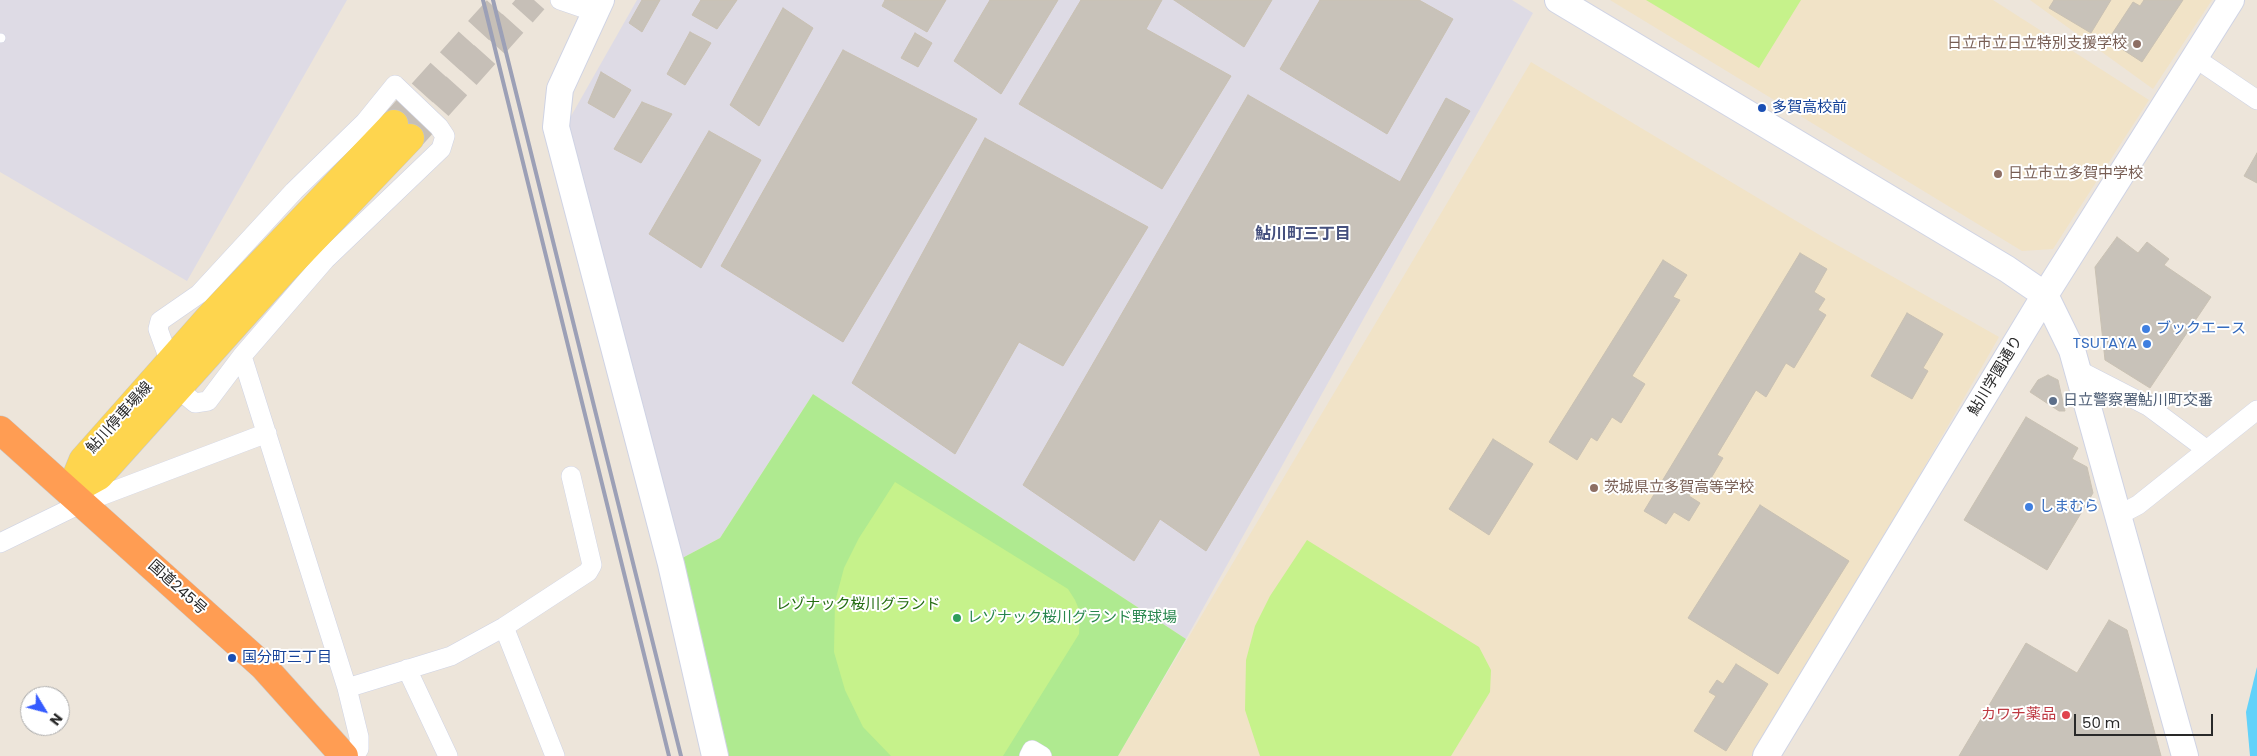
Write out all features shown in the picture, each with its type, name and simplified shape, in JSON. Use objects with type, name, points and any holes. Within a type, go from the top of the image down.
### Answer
[{"type":"highway","name":"国道245号","points":[[0,430],[263,666],[344,756]]},
{"type":"main road","name":"鮎川停車場線","points":[[402,131],[285,269],[99,476],[76,497],[83,460],[170,362],[290,232],[402,131]]},
{"type":"street","points":[[560,0],[598,6],[560,89],[556,127],[671,564],[715,756]]},
{"type":"street","points":[[1558,0],[2007,269],[2045,295],[2065,335],[2078,370],[2184,756]]},
{"type":"street","name":"鮎川学園通り","points":[[1771,755],[2045,295],[2231,0]]},
{"type":"street","points":[[2195,58],[2257,100]]},
{"type":"street","points":[[170,362],[158,330],[160,320],[199,294],[294,191],[365,122],[395,85],[445,136],[440,149],[325,260],[242,356],[208,400],[195,403],[177,388]]},
{"type":"street","points":[[242,356],[347,688],[359,737],[359,749],[353,756]]},
{"type":"street","points":[[2078,370],[2148,406],[2207,450]]},
{"type":"street","points":[[2119,515],[2138,505],[2257,410]]},
{"type":"street","points":[[0,544],[76,497],[266,433]]},
{"type":"street","points":[[347,688],[451,656],[504,627],[588,572],[592,564],[571,476]]},
{"type":"street","points":[[504,627],[552,755]]},
{"type":"street","points":[[408,669],[448,756]]},
{"type":"street","points":[[1028,756],[1032,750],[1042,756]]},
{"type":"shaded area","points":[[0,0],[347,0],[187,281],[0,172]]},
{"type":"shaded area","points":[[637,0],[1512,0],[1533,13],[1186,639],[813,394],[720,538],[671,564],[562,132]]},
{"type":"shaded area","name":"日立市立多賀中学校","points":[[1610,0],[1993,0],[2149,100],[2053,249],[2022,251]]},
{"type":"shaded area","name":"日立市立日立特別支援学校","points":[[2030,0],[2212,0],[2153,89]]},
{"type":"shaded area","name":"茨城県立多賀高等学校","points":[[1531,62],[1823,237],[1999,337],[1758,756],[1118,756]]},
{"type":"green space","points":[[1646,0],[1801,0],[1759,68]]},
{"type":"green space","name":"レゾナック桜川グランド","points":[[813,394],[1186,639],[1118,756],[715,756],[671,564],[720,538]]},
{"type":"green space","name":"レゾナック桜川グランド野球場","points":[[895,482],[1068,589],[1080,612],[1079,634],[1003,756],[891,756],[863,727],[845,690],[834,652],[835,602],[844,568],[859,538]]},
{"type":"green space","points":[[1307,540],[1479,647],[1491,670],[1490,692],[1451,756],[1260,756],[1245,710],[1246,660],[1255,626],[1270,596]]},
{"type":"water","points":[[2257,667],[2257,756],[2250,756],[2246,712]]},
{"type":"building","points":[[642,0],[660,0],[642,32],[629,23]]},
{"type":"building","points":[[701,0],[737,0],[717,29],[692,15]]},
{"type":"building","points":[[885,0],[946,0],[927,32],[882,6]]},
{"type":"building","points":[[990,0],[1058,0],[1001,94],[954,61]]},
{"type":"building","points":[[1081,0],[1162,0],[1146,29],[1231,76],[1162,189],[1019,104]]},
{"type":"building","points":[[1174,0],[1272,0],[1244,47]]},
{"type":"building","points":[[1320,0],[1419,0],[1453,19],[1387,134],[1280,69]]},
{"type":"building","points":[[2054,0],[2111,0],[2091,33],[2049,8]]},
{"type":"building","points":[[2144,0],[2183,0],[2142,62],[2108,40],[2133,2],[2140,6]]},
{"type":"building","points":[[783,8],[813,28],[759,126],[730,105]]},
{"type":"building","points":[[690,32],[711,43],[685,85],[667,74]]},
{"type":"building","points":[[915,33],[932,43],[918,67],[901,58]]},
{"type":"building","points":[[843,50],[977,119],[843,342],[721,266]]},
{"type":"building","points":[[601,72],[631,90],[614,118],[588,103]]},
{"type":"building","points":[[1248,95],[1400,182],[1446,98],[1470,111],[1206,551],[1160,519],[1134,561],[1023,485]]},
{"type":"building","points":[[642,102],[672,114],[641,163],[614,149]]},
{"type":"building","points":[[709,131],[761,160],[701,268],[649,234]]},
{"type":"building","points":[[985,138],[1148,227],[1063,366],[1019,342],[955,454],[852,383]]},
{"type":"building","points":[[2257,153],[2257,183],[2244,176]]},
{"type":"building","name":"ブックエース","points":[[2117,237],[2138,253],[2147,242],[2169,259],[2164,265],[2211,297],[2150,388],[2105,360],[2095,267]]},
{"type":"building","points":[[1800,253],[1827,269],[1814,292],[1825,299],[1818,310],[1826,315],[1794,368],[1786,363],[1766,397],[1756,390],[1717,455],[1723,458],[1704,490],[1696,485],[1689,496],[1700,503],[1689,521],[1674,512],[1666,524],[1644,511]]},
{"type":"building","points":[[1663,260],[1687,275],[1673,297],[1680,300],[1632,376],[1645,384],[1621,423],[1612,417],[1597,441],[1591,437],[1577,460],[1549,442]]},
{"type":"building","points":[[1907,313],[1943,334],[1923,368],[1928,371],[1912,399],[1871,376]]},
{"type":"building","name":"日立警察署鮎川町交番","points":[[2048,375],[2058,380],[2065,411],[2059,411],[2030,392],[2038,380]]},
{"type":"building","name":"しまむら","points":[[2026,417],[2078,448],[2072,459],[2087,467],[2093,493],[2047,570],[1964,520]]},
{"type":"building","points":[[1493,439],[1533,464],[1489,535],[1449,509]]},
{"type":"building","points":[[1760,505],[1849,561],[1778,674],[1688,618]]},
{"type":"building","name":"カワチ薬品","points":[[2109,620],[2127,630],[2161,756],[1959,756],[2026,643],[2077,673]]},
{"type":"building","points":[[1736,664],[1768,684],[1726,751],[1694,731],[1716,696],[1709,692],[1717,680],[1723,684]]},
{"type":"tunnel","points":[[394,124],[506,0]]},
{"type":"tunnel","points":[[410,138],[534,0]]},
{"type":"railway","points":[[483,0],[669,756]]},
{"type":"railway","points":[[493,0],[681,756]]},
{"type":"place","name":"日立市立日立特別支援学校","points":[[2137,44]]},
{"type":"place","name":"多賀高校前","points":[[1762,108]]},
{"type":"place","name":"日立市立多賀中学校","points":[[1998,174]]},
{"type":"place","name":"ブックエース","points":[[2146,329]]},
{"type":"place","name":"TSUTAYA","points":[[2147,344]]},
{"type":"place","name":"日立警察署鮎川町交番","points":[[2053,401]]},
{"type":"place","name":"茨城県立多賀高等学校","points":[[1594,488]]},
{"type":"place","name":"しまむら","points":[[2029,507]]},
{"type":"place","name":"レゾナック桜川グランド野球場","points":[[957,618]]},
{"type":"place","name":"国分町三丁目","points":[[232,658]]},
{"type":"place","name":"カワチ薬品","points":[[2066,715]]},
{"type":"district","name":"鮎川町三丁目","points":[[1303,235]]}]
